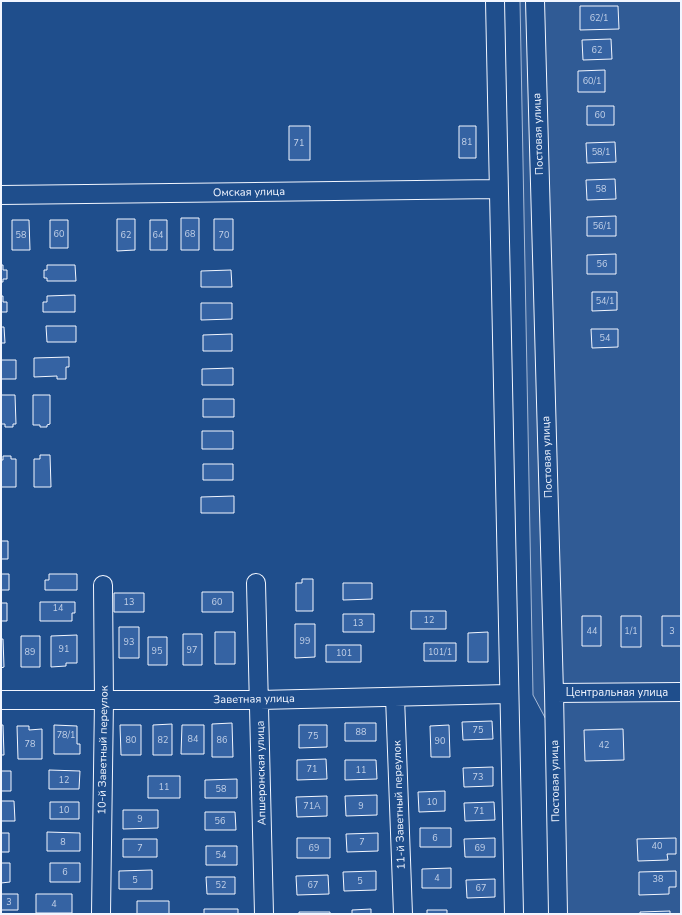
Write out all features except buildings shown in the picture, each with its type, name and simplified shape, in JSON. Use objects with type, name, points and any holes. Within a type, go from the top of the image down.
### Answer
[{"type":"street","points":[[495,1],[508,694],[514,914]]},
{"type":"street","name":"Постовая улица","points":[[535,1],[554,693],[558,914]]},
{"type":"street","name":"Омская улица","points":[[1,195],[498,190]]},
{"type":"street","name":"Апшеронская улица","points":[[256,583],[264,914]]},
{"type":"street","name":"10-й Заветный переулок","points":[[101,914],[104,700],[103,586]]},
{"type":"street","name":"Центральная улица","points":[[554,693],[681,692]]},
{"type":"street","name":"Заветная улица","points":[[1,700],[260,700],[508,694]]},
{"type":"street","name":"11-й Заветный переулок","points":[[395,697],[403,914]]},
{"type":"shaded area","points":[[520,1],[681,1],[681,914],[563,914],[558,742],[533,695]]}]
